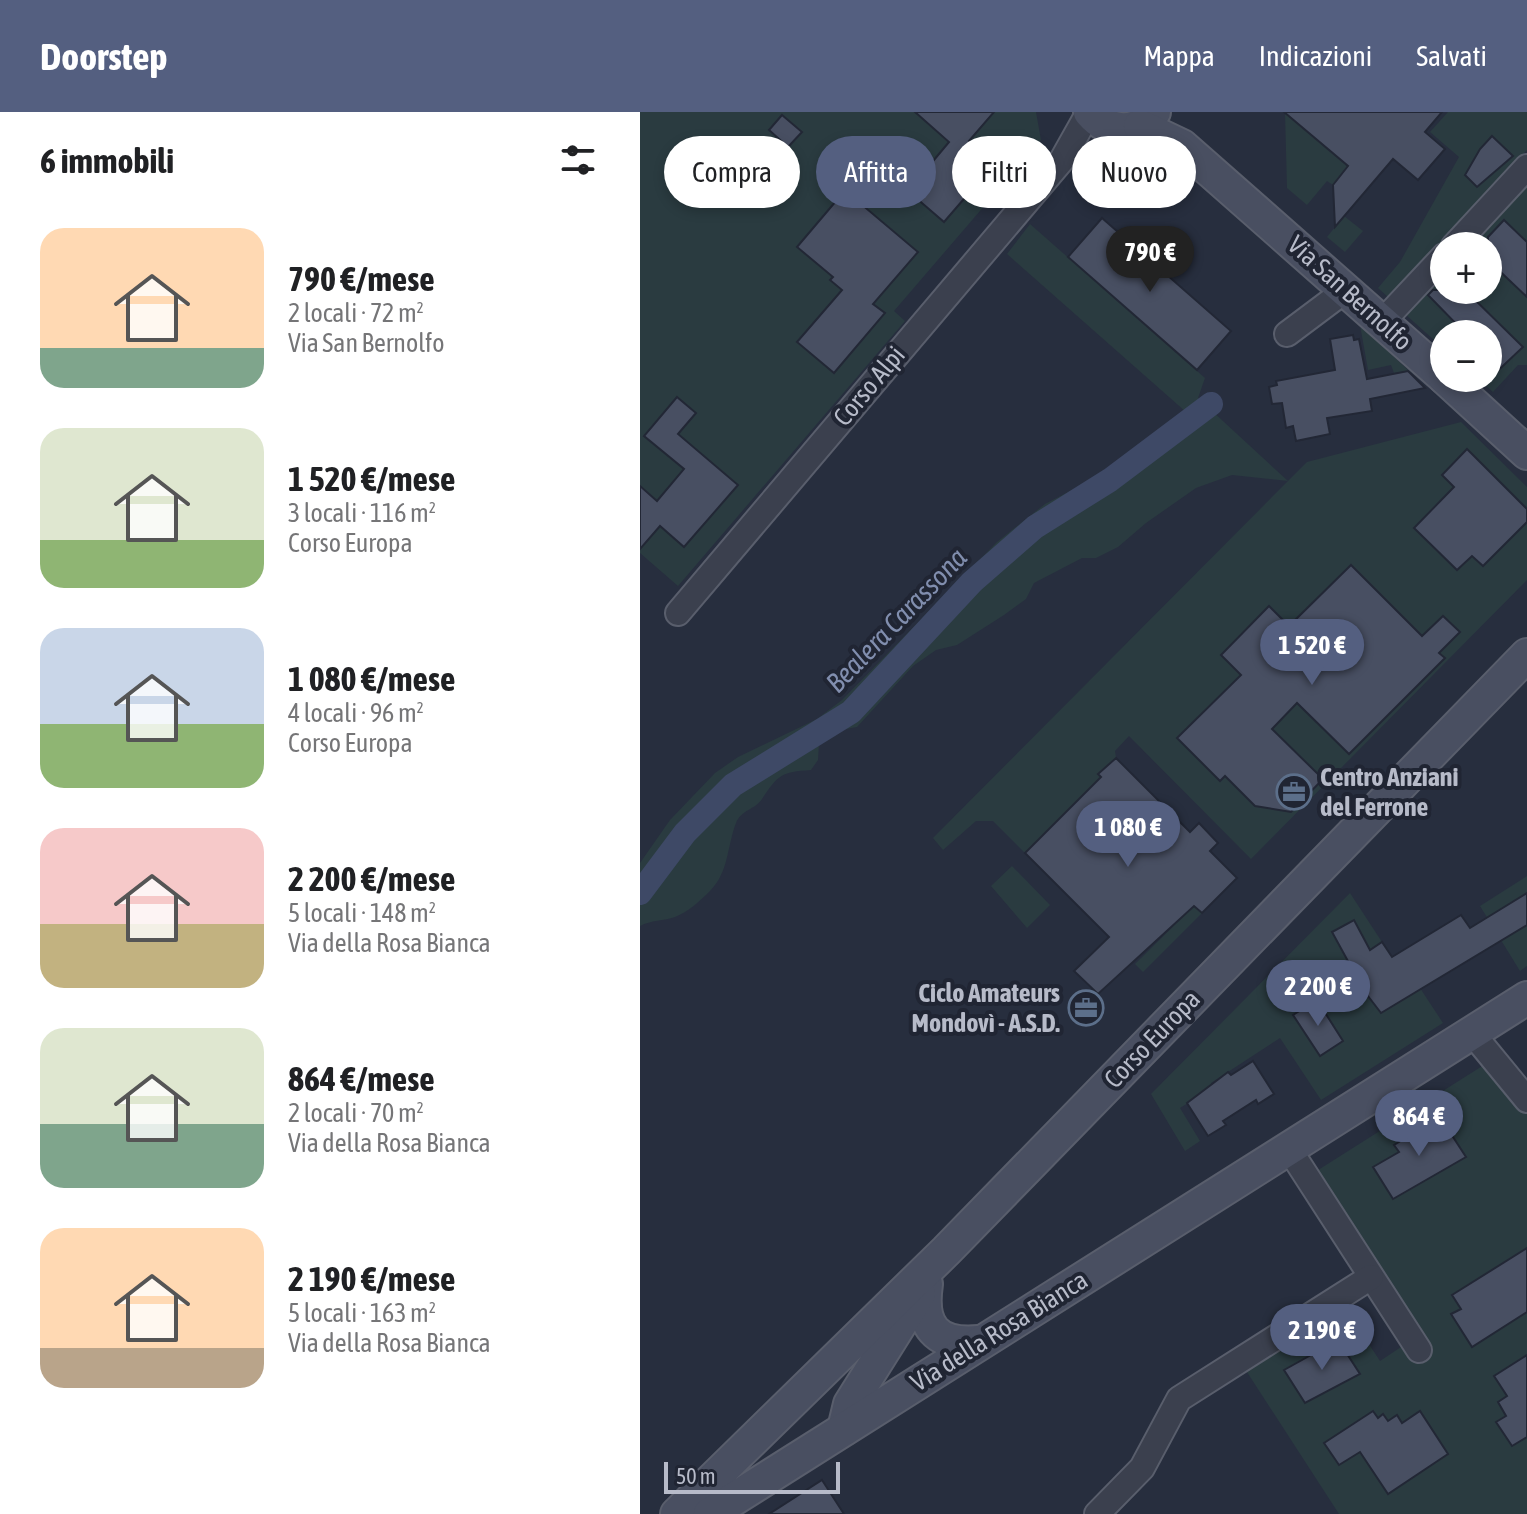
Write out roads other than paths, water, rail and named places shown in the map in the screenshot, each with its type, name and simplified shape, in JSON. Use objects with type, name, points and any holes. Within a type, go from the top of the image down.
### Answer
[{"type":"street","name":"Via San Bernolfo","points":[[1124,117],[1182,146],[1430,364]]},
{"type":"street","name":"Corso Alpi","points":[[678,613],[1062,160],[1124,117]]},
{"type":"street","points":[[1467,232],[1527,167]]},
{"type":"street","points":[[1383,321],[1430,271]]},
{"type":"street","points":[[1287,334],[1347,289]]},
{"type":"street","name":"Via San Bernolfo","points":[[1460,392],[1527,453]]},
{"type":"street","name":"Corso Europa","points":[[677,1514],[946,1251],[1527,655]]},
{"type":"street","name":"Via della Rosa Bianca","points":[[710,1514],[1527,998]]},
{"type":"street","points":[[1472,1033],[1527,1100]]},
{"type":"street","points":[[1289,1149],[1419,1350]]},
{"type":"street","name":"Corso Europa","points":[[843,1430],[850,1404],[946,1251]]},
{"type":"street","points":[[1097,1514],[1142,1468],[1179,1399],[1371,1277]]},
{"type":"street","points":[[926,1284],[923,1305],[926,1320],[934,1331],[955,1343],[979,1342]]},
{"type":"street","points":[[823,1371],[813,1390],[816,1409],[821,1417],[843,1430]]},
{"type":"waterway","name":"Bealera Carassona","points":[[640,893],[685,833],[733,785],[851,712],[972,582],[1035,527],[1110,480],[1211,404]]},
{"type":"place","name":"Centro Anziani del Ferrone","points":[[1294,792]]},
{"type":"place","name":"Ciclo Amateurs Mondovì - A.S.D.","points":[[1086,1008]]}]
